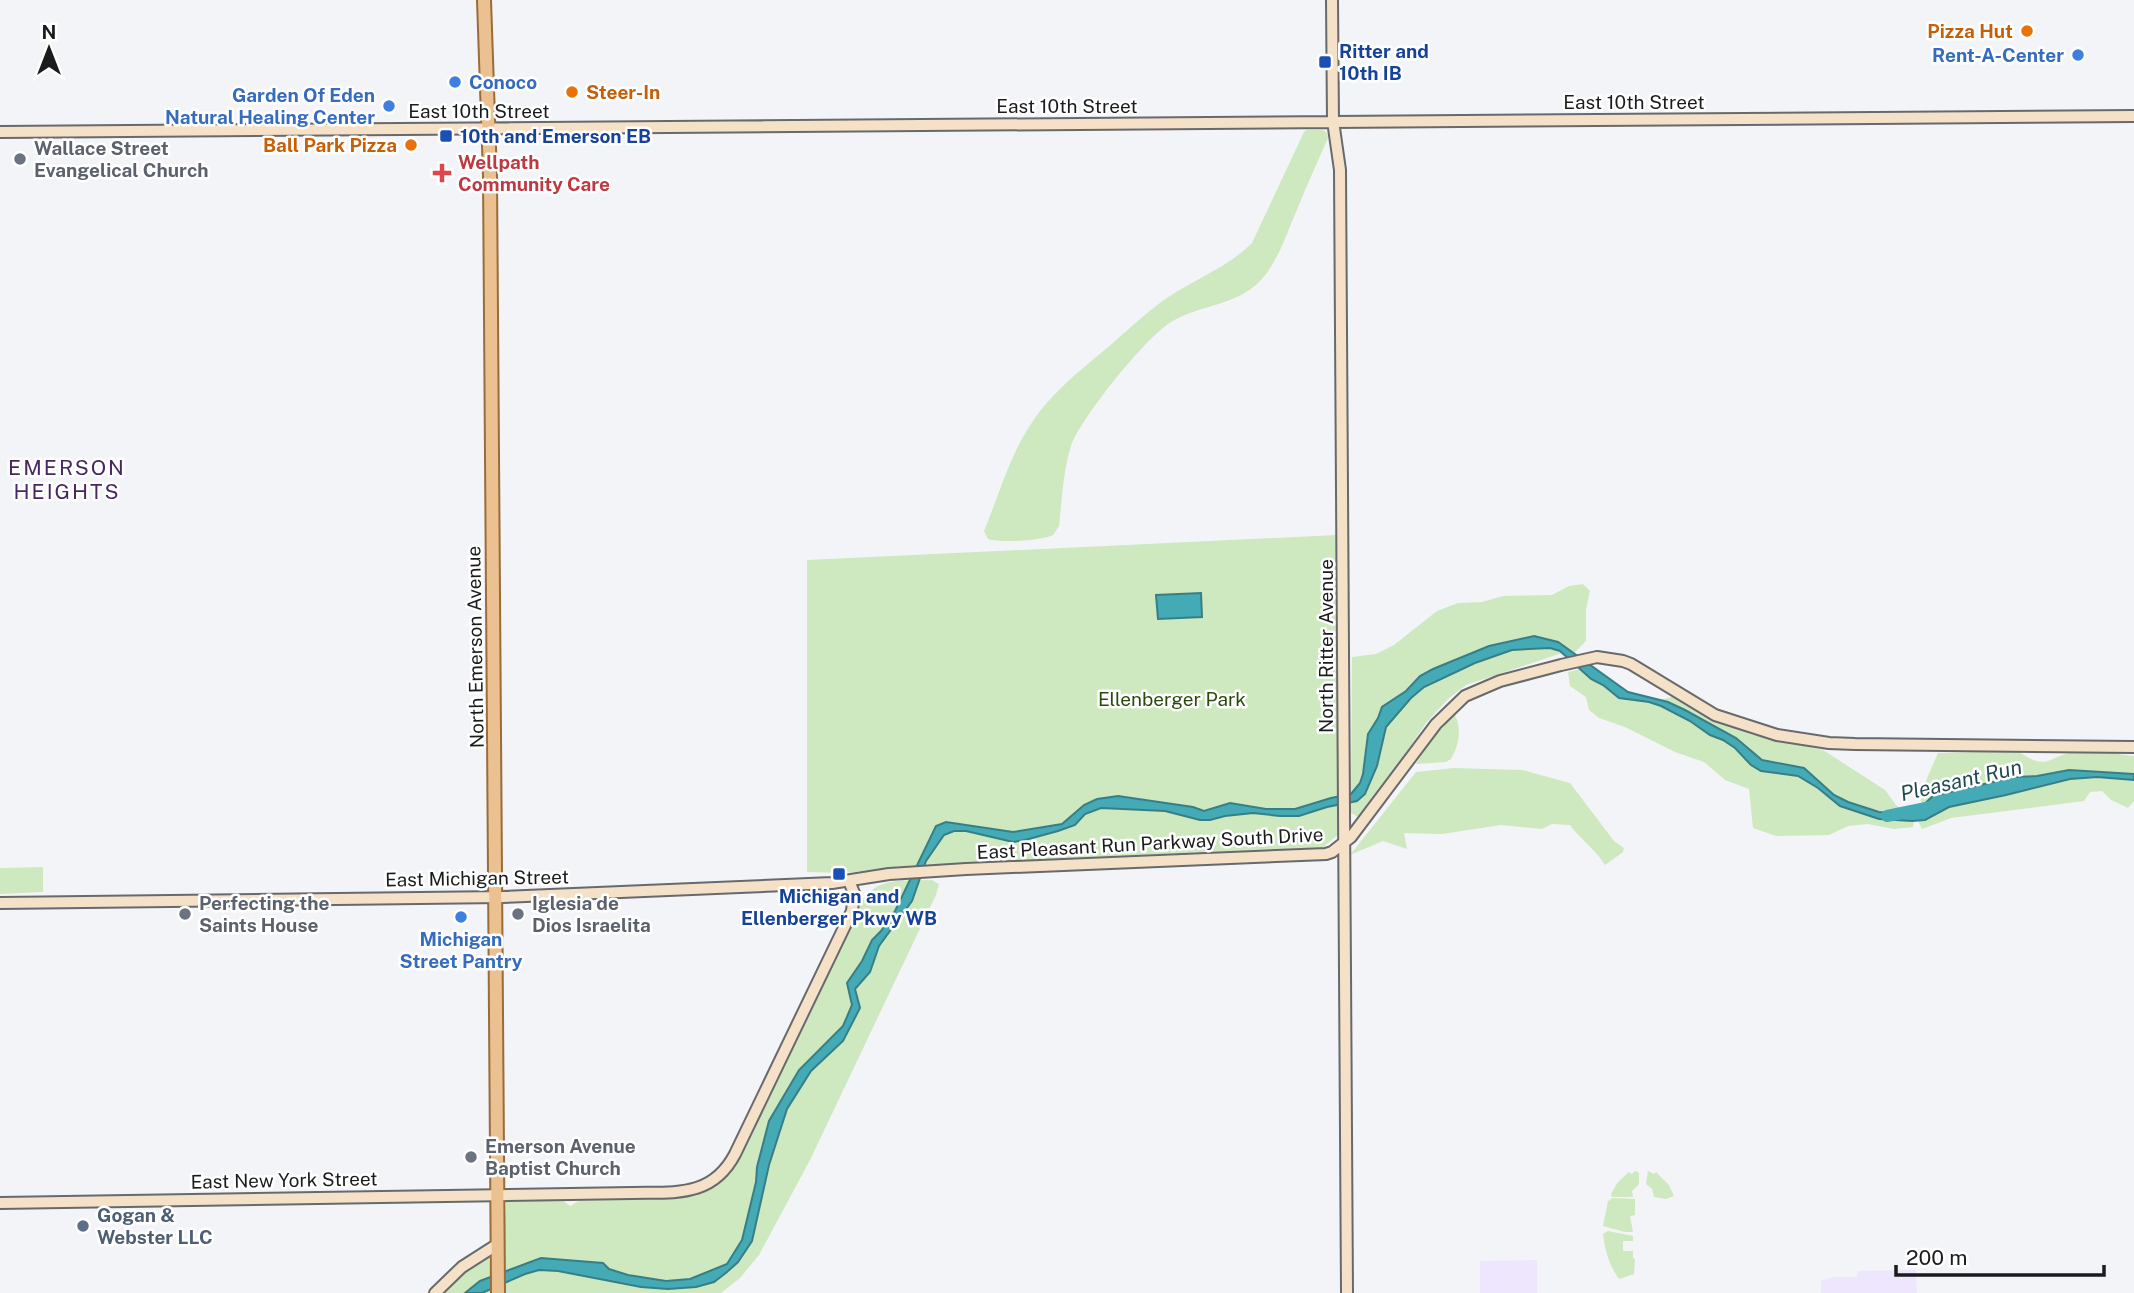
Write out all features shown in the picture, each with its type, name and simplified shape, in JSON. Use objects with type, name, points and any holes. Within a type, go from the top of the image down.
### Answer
[{"type":"main road","name":"North Emerson Avenue","points":[[484,0],[492,312],[498,1293]]},
{"type":"main road","name":"North Ritter Avenue","points":[[1332,0],[1333,121],[1340,170],[1347,1293]]},
{"type":"main road","name":"East 10th Street","points":[[0,132],[2134,116]]},
{"type":"main road","points":[[1345,842],[1371,812],[1436,724],[1465,696],[1500,681],[1597,657],[1631,664],[1715,715],[1777,735],[1855,744],[2134,747]]},
{"type":"main road","name":"East Pleasant Run Parkway South Drive","points":[[954,870],[1326,854],[1345,842]]},
{"type":"main road","name":"East Michigan Street","points":[[0,902],[495,897],[849,881],[893,873],[954,870]]},
{"type":"main road","name":"East New York Street","points":[[0,1203],[692,1191],[709,1183],[726,1169],[735,1154],[852,911],[855,895],[849,881]]},
{"type":"main road","points":[[435,1293],[462,1267],[498,1244]]},
{"type":"shaded area","points":[[1537,1260],[1537,1293],[1480,1293],[1480,1261]]},
{"type":"shaded area","points":[[1916,1270],[1917,1293],[1821,1293],[1821,1281],[1833,1277],[1857,1277],[1858,1271]]},
{"type":"green space","points":[[1307,130],[1323,130],[1328,138],[1280,249],[1265,276],[1249,291],[1171,322],[1146,344],[1115,380],[1087,417],[1071,446],[1064,475],[1059,526],[1053,535],[1020,541],[988,539],[984,531],[1006,474],[1017,448],[1039,412],[1070,380],[1153,308],[1233,259],[1252,243]]},
{"type":"green space","name":"Ellenberger Park","points":[[1337,535],[1340,833],[1321,849],[902,866],[845,873],[807,872],[807,560]]},
{"type":"green space","points":[[1583,584],[1590,591],[1586,609],[1586,641],[1574,653],[1558,642],[1549,641],[1489,646],[1420,676],[1406,691],[1382,707],[1368,734],[1360,783],[1351,794],[1352,657],[1376,654],[1394,645],[1437,611],[1458,603],[1482,602],[1503,596],[1552,595],[1569,586]]},
{"type":"green space","points":[[1550,648],[1562,653],[1466,685],[1448,699],[1426,723],[1381,790],[1358,817],[1351,813],[1351,802],[1357,801],[1365,794],[1377,766],[1386,727],[1424,687],[1512,650]]},
{"type":"green space","points":[[1580,669],[1619,698],[1649,702],[1690,721],[1735,748],[1751,765],[1773,773],[1798,776],[1840,806],[1879,819],[1914,821],[1913,827],[1894,829],[1868,824],[1848,826],[1829,835],[1776,836],[1753,828],[1749,789],[1725,780],[1704,762],[1599,718],[1589,710],[1586,697],[1570,686],[1568,672]]},
{"type":"green space","points":[[1672,697],[1706,717],[1753,735],[1823,750],[1885,790],[1896,805],[1909,814],[1879,812],[1848,802],[1834,794],[1804,768],[1762,760],[1736,738],[1685,710],[1659,700]]},
{"type":"green space","points":[[1453,712],[1459,736],[1451,759],[1446,762],[1416,764],[1432,737]]},
{"type":"green space","points":[[2018,751],[2042,762],[2081,751],[2134,756],[2134,774],[2069,770],[2014,777],[1933,796],[1923,805],[1919,797],[1938,753]]},
{"type":"green space","points":[[1454,768],[1522,770],[1570,783],[1614,841],[1624,848],[1623,852],[1605,865],[1570,825],[1552,824],[1542,829],[1501,825],[1442,834],[1404,833],[1407,849],[1383,841],[1350,855],[1416,772]]},
{"type":"green space","points":[[2097,777],[2134,780],[2134,801],[2128,808],[2111,800],[2102,791],[2090,792],[2084,801],[1951,818],[1922,829],[1918,821],[1949,807],[2070,779]]},
{"type":"green space","points":[[43,867],[43,892],[0,894],[0,868]]},
{"type":"green space","points":[[902,880],[932,880],[939,884],[936,895],[810,1160],[759,1255],[740,1278],[721,1293],[505,1293],[506,1202],[562,1200],[570,1206],[579,1201],[696,1196],[722,1180],[739,1160],[749,1141],[862,901],[868,893],[884,884]]},
{"type":"green space","points":[[1636,1171],[1639,1173],[1639,1184],[1632,1191],[1633,1197],[1612,1197],[1618,1182],[1629,1172],[1631,1174]]},
{"type":"green space","points":[[1648,1171],[1654,1174],[1656,1172],[1669,1185],[1674,1196],[1666,1199],[1654,1197],[1652,1189],[1646,1184]]},
{"type":"green space","points":[[1613,1198],[1635,1199],[1635,1215],[1630,1216],[1633,1232],[1603,1226],[1608,1201]]},
{"type":"green space","points":[[1608,1231],[1633,1236],[1633,1241],[1623,1241],[1623,1251],[1633,1251],[1634,1274],[1619,1279],[1608,1258],[1603,1234]]},
{"type":"green space","points":[[489,1255],[491,1293],[438,1293],[465,1268]]},
{"type":"water","points":[[1201,593],[1202,617],[1158,619],[1156,595]]},
{"type":"water","name":"Pleasant Run","points":[[1534,636],[1558,642],[1628,692],[1668,702],[1685,710],[1736,738],[1762,760],[1804,768],[1834,795],[1879,812],[1909,814],[1933,796],[2014,777],[2069,770],[2134,774],[2134,780],[2097,777],[2070,779],[1949,807],[1925,820],[1879,819],[1840,806],[1798,776],[1761,771],[1723,740],[1661,706],[1619,698],[1591,679],[1560,651],[1550,648],[1512,650],[1475,663],[1424,687],[1411,698],[1386,727],[1377,766],[1365,794],[1357,801],[1299,816],[1253,813],[1210,820],[1165,811],[1101,808],[1085,814],[1075,825],[1025,840],[1013,842],[966,831],[954,831],[944,835],[926,861],[912,901],[879,946],[870,972],[855,989],[860,1008],[843,1041],[811,1071],[787,1109],[769,1165],[752,1241],[738,1262],[714,1282],[696,1287],[641,1287],[558,1271],[539,1270],[482,1293],[465,1293],[480,1281],[541,1258],[603,1263],[609,1269],[628,1275],[666,1281],[690,1279],[727,1264],[742,1240],[769,1121],[799,1070],[843,1026],[852,1005],[847,983],[872,940],[895,911],[936,826],[946,822],[1013,832],[1062,824],[1084,805],[1097,799],[1118,796],[1204,811],[1230,803],[1266,809],[1295,809],[1351,794],[1360,783],[1368,734],[1382,707],[1406,691],[1420,676],[1433,669],[1489,646]]},
{"type":"waterway","name":"Pleasant Run","points":[[1887,816],[1931,807]]},
{"type":"place","name":"Pizza Hut","points":[[2027,31]]},
{"type":"place","name":"Rent-A-Center","points":[[2078,55]]},
{"type":"place","name":"Ritter and 10th IB","points":[[1325,62]]},
{"type":"place","name":"Conoco","points":[[455,82]]},
{"type":"place","name":"Steer-In","points":[[572,92]]},
{"type":"place","name":"Garden Of Eden Natural Healing Center","points":[[389,106]]},
{"type":"place","name":"10th and Emerson EB","points":[[446,136]]},
{"type":"place","name":"Ball Park Pizza","points":[[411,145]]},
{"type":"place","name":"Wallace Street Evangelical Church","points":[[20,159]]},
{"type":"place","name":"Wellpath Community Care","points":[[442,173]]},
{"type":"place","name":"Michigan and Ellenberger Pkwy WB","points":[[839,874]]},
{"type":"place","name":"Perfecting the Saints House","points":[[185,914]]},
{"type":"place","name":"Iglesia de Dios Israelita","points":[[518,914]]},
{"type":"place","name":"Michigan Street Pantry","points":[[461,917]]},
{"type":"place","name":"Emerson Avenue Baptist Church","points":[[471,1157]]},
{"type":"place","name":"Gogan & Webster LLC","points":[[83,1226]]},
{"type":"district","name":"EMERSON HEIGHTS","points":[[67,479]]}]
